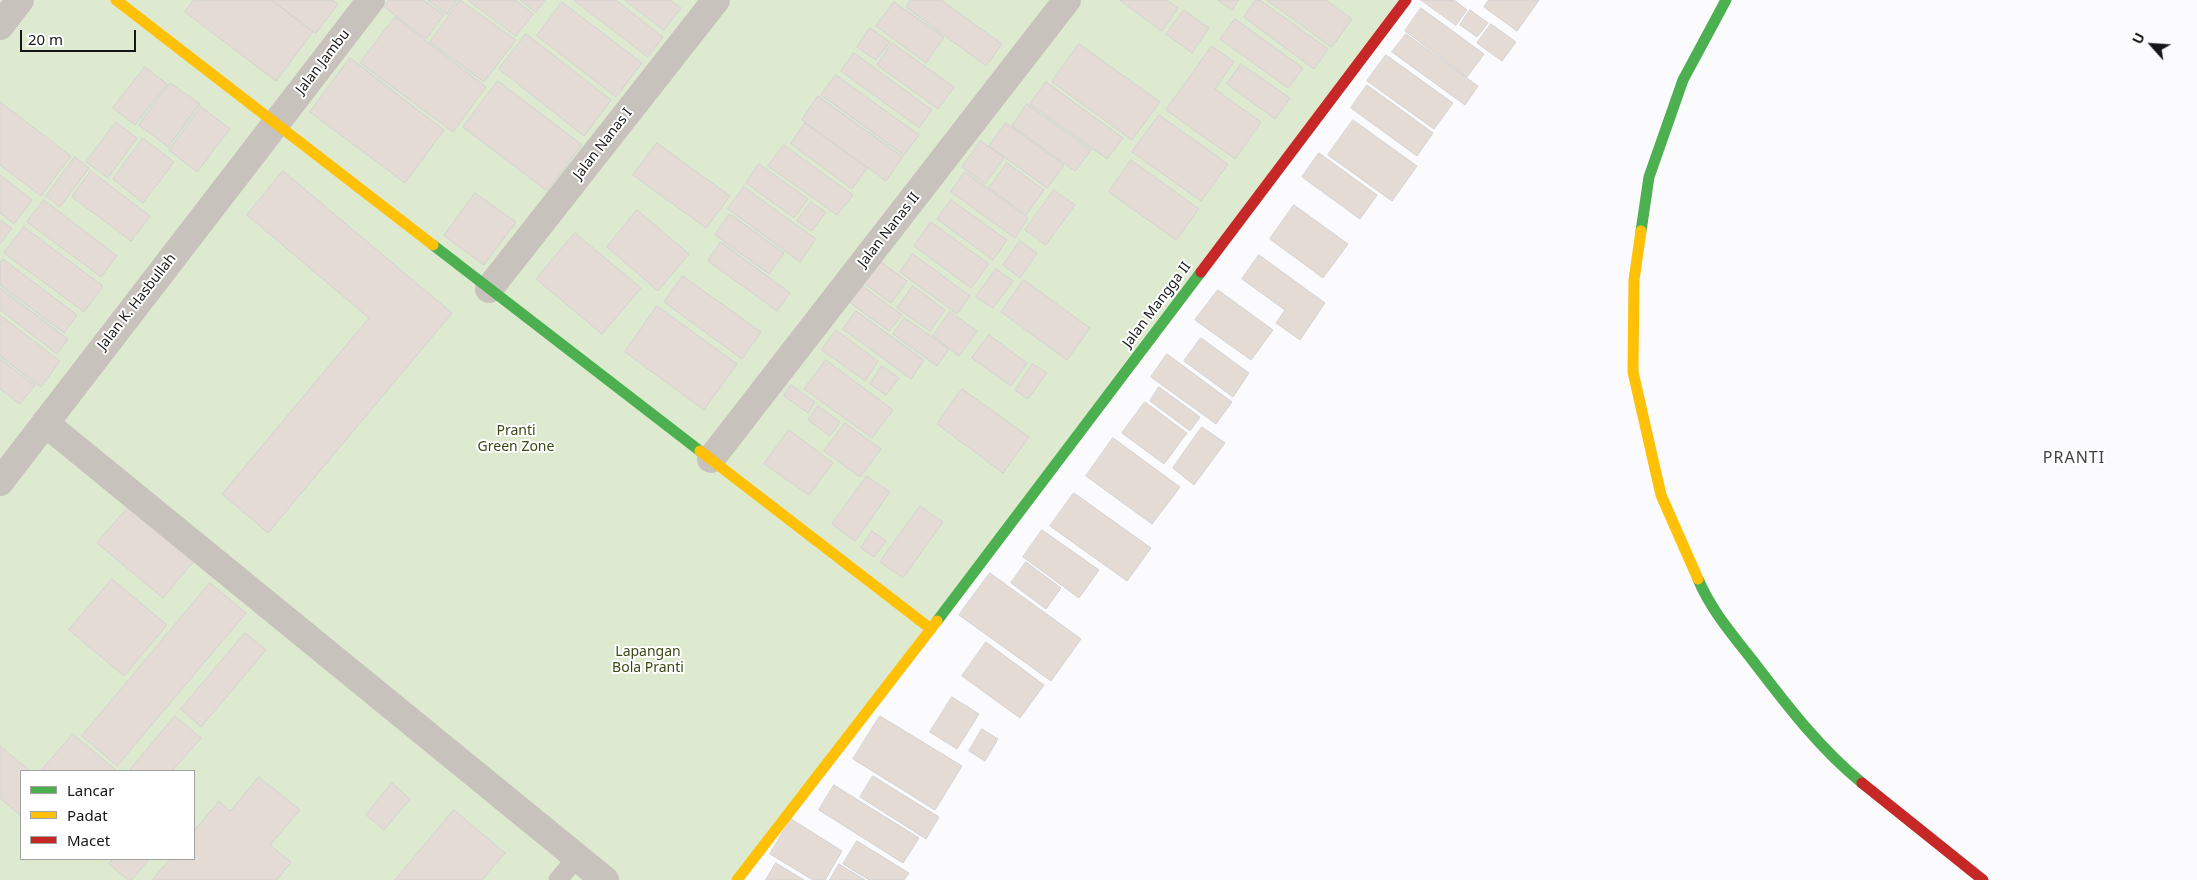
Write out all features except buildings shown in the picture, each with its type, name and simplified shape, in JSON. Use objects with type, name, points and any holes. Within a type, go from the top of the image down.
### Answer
[{"type":"street","points":[[0,26],[20,0]]},
{"type":"street","points":[[116,0],[931,629]]},
{"type":"street","name":"Jalan Jambu","points":[[275,123],[371,0]]},
{"type":"street","name":"Jalan Nanas I","points":[[489,289],[716,0]]},
{"type":"street","name":"Jalan Nanas II","points":[[711,459],[1067,0]]},
{"type":"street","name":"Jalan Mangga II","points":[[737,880],[931,629],[1406,0]]},
{"type":"street","points":[[1726,0],[1683,80],[1650,177],[1634,280],[1633,372],[1661,495],[1708,602],[1788,707],[1836,762],[1983,880]]},
{"type":"street","name":"Jalan K. Hasbullah","points":[[0,482],[275,123]]},
{"type":"street","points":[[45,423],[605,880]]},
{"type":"lane","points":[[558,880],[577,857]]},
{"type":"green space","name":"Pranti Green Zone","points":[[0,0],[1404,0],[733,880],[0,880]]},
{"type":"traffic: fast","points":[[1641,231],[1649,177],[1683,80],[1726,0]]},
{"type":"traffic: fast","points":[[433,245],[700,451]]},
{"type":"traffic: fast","points":[[937,621],[1201,272]]},
{"type":"traffic: fast","points":[[1698,579],[1722,622],[1791,709],[1831,755],[1862,783]]},
{"type":"traffic: slow","points":[[116,0],[433,245]]},
{"type":"traffic: slow","points":[[1641,231],[1634,280],[1633,372],[1661,495],[1698,579]]},
{"type":"traffic: slow","points":[[700,451],[931,629]]},
{"type":"traffic: slow","points":[[737,880],[937,621]]},
{"type":"traffic: jam","points":[[1201,272],[1406,0]]},
{"type":"traffic: jam","points":[[1862,783],[1983,880]]},
{"type":"district","name":"PRANTI","points":[[2074,458]]},
{"type":"park label","name":"Lapangan Bola Pranti","points":[[648,660]]}]
